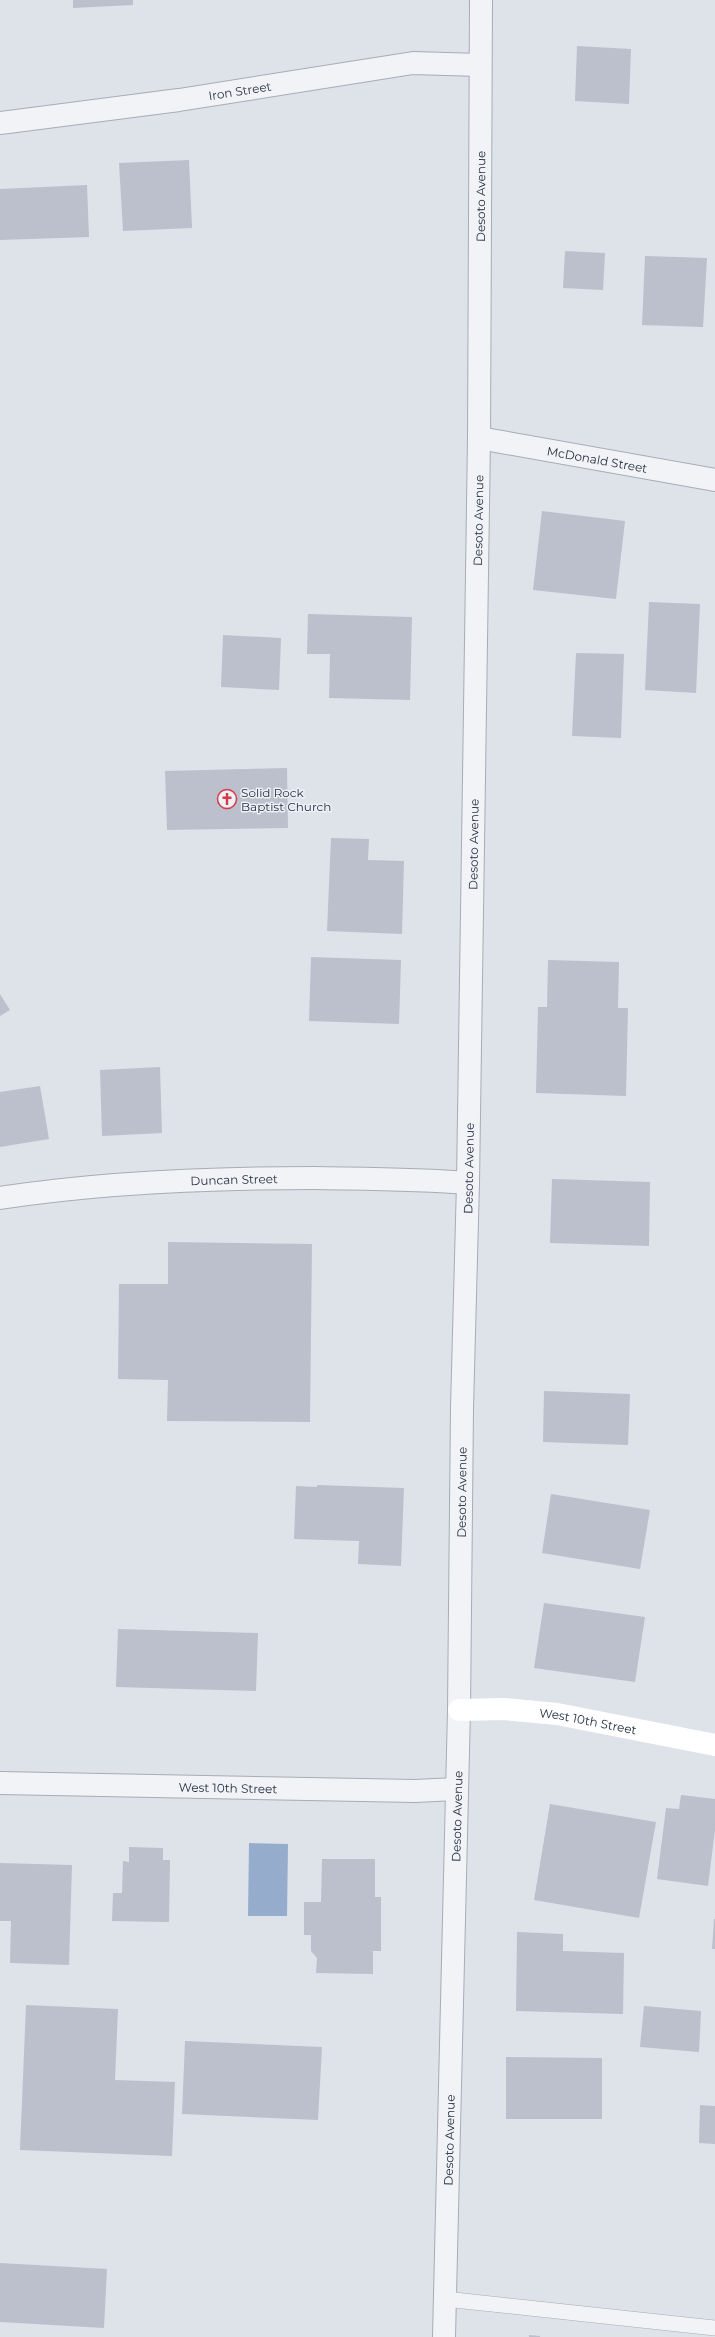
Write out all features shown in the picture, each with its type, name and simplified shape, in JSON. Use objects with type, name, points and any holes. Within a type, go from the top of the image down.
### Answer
[{"type":"street","name":"Desoto Avenue","points":[[444,2337],[459,1710],[462,1408],[468,1183],[479,438],[481,0]]},
{"type":"street","name":"Iron Street","points":[[0,123],[179,100],[413,63],[480,65]]},
{"type":"street","name":"McDonald Street","points":[[479,438],[715,480]]},
{"type":"street","name":"Duncan Street","points":[[0,1198],[48,1190],[222,1178],[418,1179],[468,1183]]},
{"type":"street","name":"West 10th Street","points":[[459,1710],[504,1709],[556,1714],[715,1745]]},
{"type":"street","name":"West 10th Street","points":[[0,1783],[408,1791],[456,1789]]},
{"type":"lane","points":[[445,2299],[715,2328]]},
{"type":"water","points":[[249,1843],[288,1844],[287,1916],[248,1916]]},
{"type":"building","points":[[73,0],[133,0],[133,5],[73,8]]},
{"type":"building","points":[[577,46],[631,49],[629,104],[575,101]]},
{"type":"building","points":[[189,160],[192,228],[123,231],[119,163]]},
{"type":"building","points":[[87,185],[89,237],[0,240],[0,189]]},
{"type":"building","points":[[565,251],[605,253],[603,290],[563,288]]},
{"type":"building","points":[[645,256],[707,258],[703,327],[642,325]]},
{"type":"building","points":[[542,511],[625,521],[616,599],[533,590]]},
{"type":"building","points":[[649,602],[700,604],[696,693],[645,690]]},
{"type":"building","points":[[308,614],[412,617],[410,700],[329,698],[330,654],[307,654]]},
{"type":"building","points":[[223,635],[281,638],[279,690],[221,687]]},
{"type":"building","points":[[576,653],[624,654],[621,738],[572,736]]},
{"type":"building","name":"Solid Rock Baptist Church","points":[[287,768],[288,828],[167,830],[165,771]]},
{"type":"building","points":[[331,838],[369,839],[368,860],[404,861],[402,934],[327,931]]},
{"type":"building","points":[[311,957],[401,960],[399,1024],[309,1021]]},
{"type":"building","points":[[548,960],[619,962],[618,1008],[628,1008],[626,1096],[536,1093],[538,1007],[547,1007]]},
{"type":"building","points":[[0,994],[10,1010],[0,1016]]},
{"type":"building","points":[[160,1067],[162,1133],[102,1136],[100,1070]]},
{"type":"building","points":[[40,1086],[49,1139],[0,1147],[0,1092]]},
{"type":"building","points":[[552,1179],[650,1182],[649,1246],[550,1243]]},
{"type":"building","points":[[168,1242],[312,1244],[310,1422],[167,1421],[168,1380],[118,1379],[119,1284],[168,1284]]},
{"type":"building","points":[[544,1391],[630,1394],[628,1445],[543,1442]]},
{"type":"building","points":[[317,1485],[404,1488],[401,1566],[358,1564],[359,1541],[294,1539],[296,1486],[317,1487]]},
{"type":"building","points":[[551,1494],[650,1510],[640,1569],[542,1553]]},
{"type":"building","points":[[544,1603],[645,1617],[635,1682],[534,1668]]},
{"type":"building","points":[[118,1629],[258,1633],[256,1691],[116,1687]]},
{"type":"building","points":[[681,1795],[715,1799],[715,1830],[708,1886],[657,1879],[666,1808],[679,1809]]},
{"type":"building","points":[[550,1804],[656,1822],[639,1918],[534,1900]]},
{"type":"building","points":[[129,1847],[163,1848],[163,1860],[170,1860],[169,1922],[112,1921],[113,1893],[122,1893],[123,1861],[129,1862]]},
{"type":"building","points":[[322,1859],[375,1859],[375,1897],[381,1897],[381,1951],[373,1951],[373,1974],[316,1973],[317,1958],[311,1951],[311,1935],[304,1935],[304,1902],[321,1902]]},
{"type":"building","points":[[0,1863],[72,1865],[69,1965],[10,1963],[11,1921],[0,1921]]},
{"type":"building","points":[[714,1919],[715,1949],[712,1949]]},
{"type":"building","points":[[517,1932],[563,1934],[563,1951],[624,1953],[623,2014],[516,2011]]},
{"type":"building","points":[[26,2005],[118,2009],[115,2080],[175,2082],[172,2156],[20,2150]]},
{"type":"building","points":[[644,2006],[701,2011],[699,2052],[640,2047]]},
{"type":"building","points":[[185,2041],[322,2047],[318,2120],[182,2114]]},
{"type":"building","points":[[506,2057],[602,2058],[602,2119],[506,2119]]},
{"type":"building","points":[[700,2105],[715,2106],[715,2144],[699,2143]]},
{"type":"building","points":[[0,2263],[107,2269],[104,2328],[0,2322]]},
{"type":"building","points":[[529,2335],[540,2336],[540,2337],[529,2337]]},
{"type":"place","name":"Solid Rock Baptist Church","points":[[227,799]]}]
